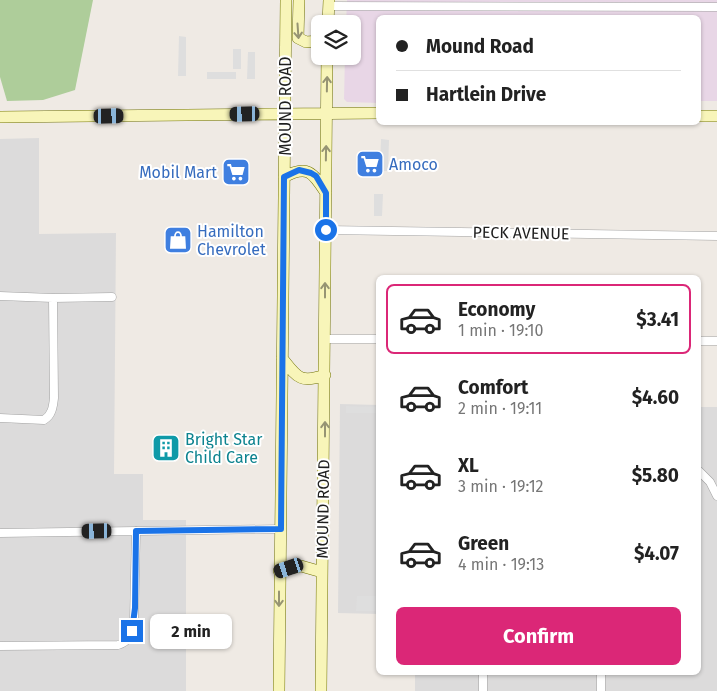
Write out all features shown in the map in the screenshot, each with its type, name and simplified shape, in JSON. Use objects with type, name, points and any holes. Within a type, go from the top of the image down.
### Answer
[{"type":"main road","name":"MOUND ROAD","points":[[279,691],[286,0]]},
{"type":"main road","points":[[299,0],[298,38],[306,42],[311,42]]},
{"type":"main road","points":[[328,2],[328,15]]},
{"type":"main road","name":"MOUND ROAD","points":[[321,691],[327,65]]},
{"type":"main road","points":[[0,117],[376,112]]},
{"type":"main road","points":[[701,116],[717,116]]},
{"type":"main road","points":[[284,177],[299,170],[311,173],[316,176],[326,193]]},
{"type":"main road","points":[[282,358],[300,378],[311,380],[325,375]]},
{"type":"main road","points":[[279,571],[301,566],[322,572]]},
{"type":"street","points":[[328,2],[717,7]]},
{"type":"street","name":"PECK AVENUE","points":[[326,230],[717,236]]},
{"type":"street","points":[[0,296],[53,298],[112,297]]},
{"type":"street","points":[[0,418],[44,420],[51,412],[54,398],[53,298]]},
{"type":"street","points":[[325,339],[376,339]]},
{"type":"street","points":[[701,341],[717,341]]},
{"type":"street","points":[[701,473],[710,482],[717,496]]},
{"type":"street","points":[[0,533],[281,529]]},
{"type":"street","points":[[0,646],[118,644],[127,641],[134,622],[136,531]]},
{"type":"street","points":[[483,675],[483,691]]},
{"type":"street","points":[[601,675],[601,691]]},
{"type":"shaded area","points":[[347,0],[717,0],[717,101],[701,101],[701,15],[376,15],[376,103],[347,102],[344,99],[345,65],[361,65],[361,15],[346,15]]},
{"type":"shaded area","points":[[179,36],[186,37],[186,76],[178,76]]},
{"type":"shaded area","points":[[233,49],[241,49],[241,69],[233,69]]},
{"type":"shaded area","points":[[248,52],[255,52],[255,79],[247,79]]},
{"type":"shaded area","points":[[207,72],[236,72],[236,79],[207,79]]},
{"type":"shaded area","points":[[39,138],[39,234],[116,233],[114,474],[143,474],[143,520],[186,520],[186,691],[0,691],[0,139]]},
{"type":"shaded area","points":[[381,139],[389,140],[388,171],[380,171]]},
{"type":"shaded area","points":[[374,194],[383,194],[382,216],[374,216]]},
{"type":"shaded area","points":[[340,404],[376,405],[376,614],[338,613]]},
{"type":"shaded area","points":[[346,406],[376,407],[376,413],[346,413]]},
{"type":"shaded area","points":[[701,407],[717,407],[717,691],[415,691],[415,675],[701,675]]},
{"type":"shaded area","points":[[357,596],[376,596],[376,611],[356,611]]},
{"type":"green space","points":[[0,0],[93,0],[75,90],[43,100],[7,101],[0,77]]},
{"type":"place","name":"Amoco","points":[[370,164]]},
{"type":"place","name":"Mobil Mart","points":[[236,172]]},
{"type":"place","name":"Hamilton Chevrolet","points":[[178,240]]},
{"type":"place","name":"Bright Star Child Care","points":[[166,448]]},
{"type":"route","points":[[132,631],[135,608],[136,531],[281,529],[284,177],[299,170],[316,176],[326,193],[326,230]]}]
